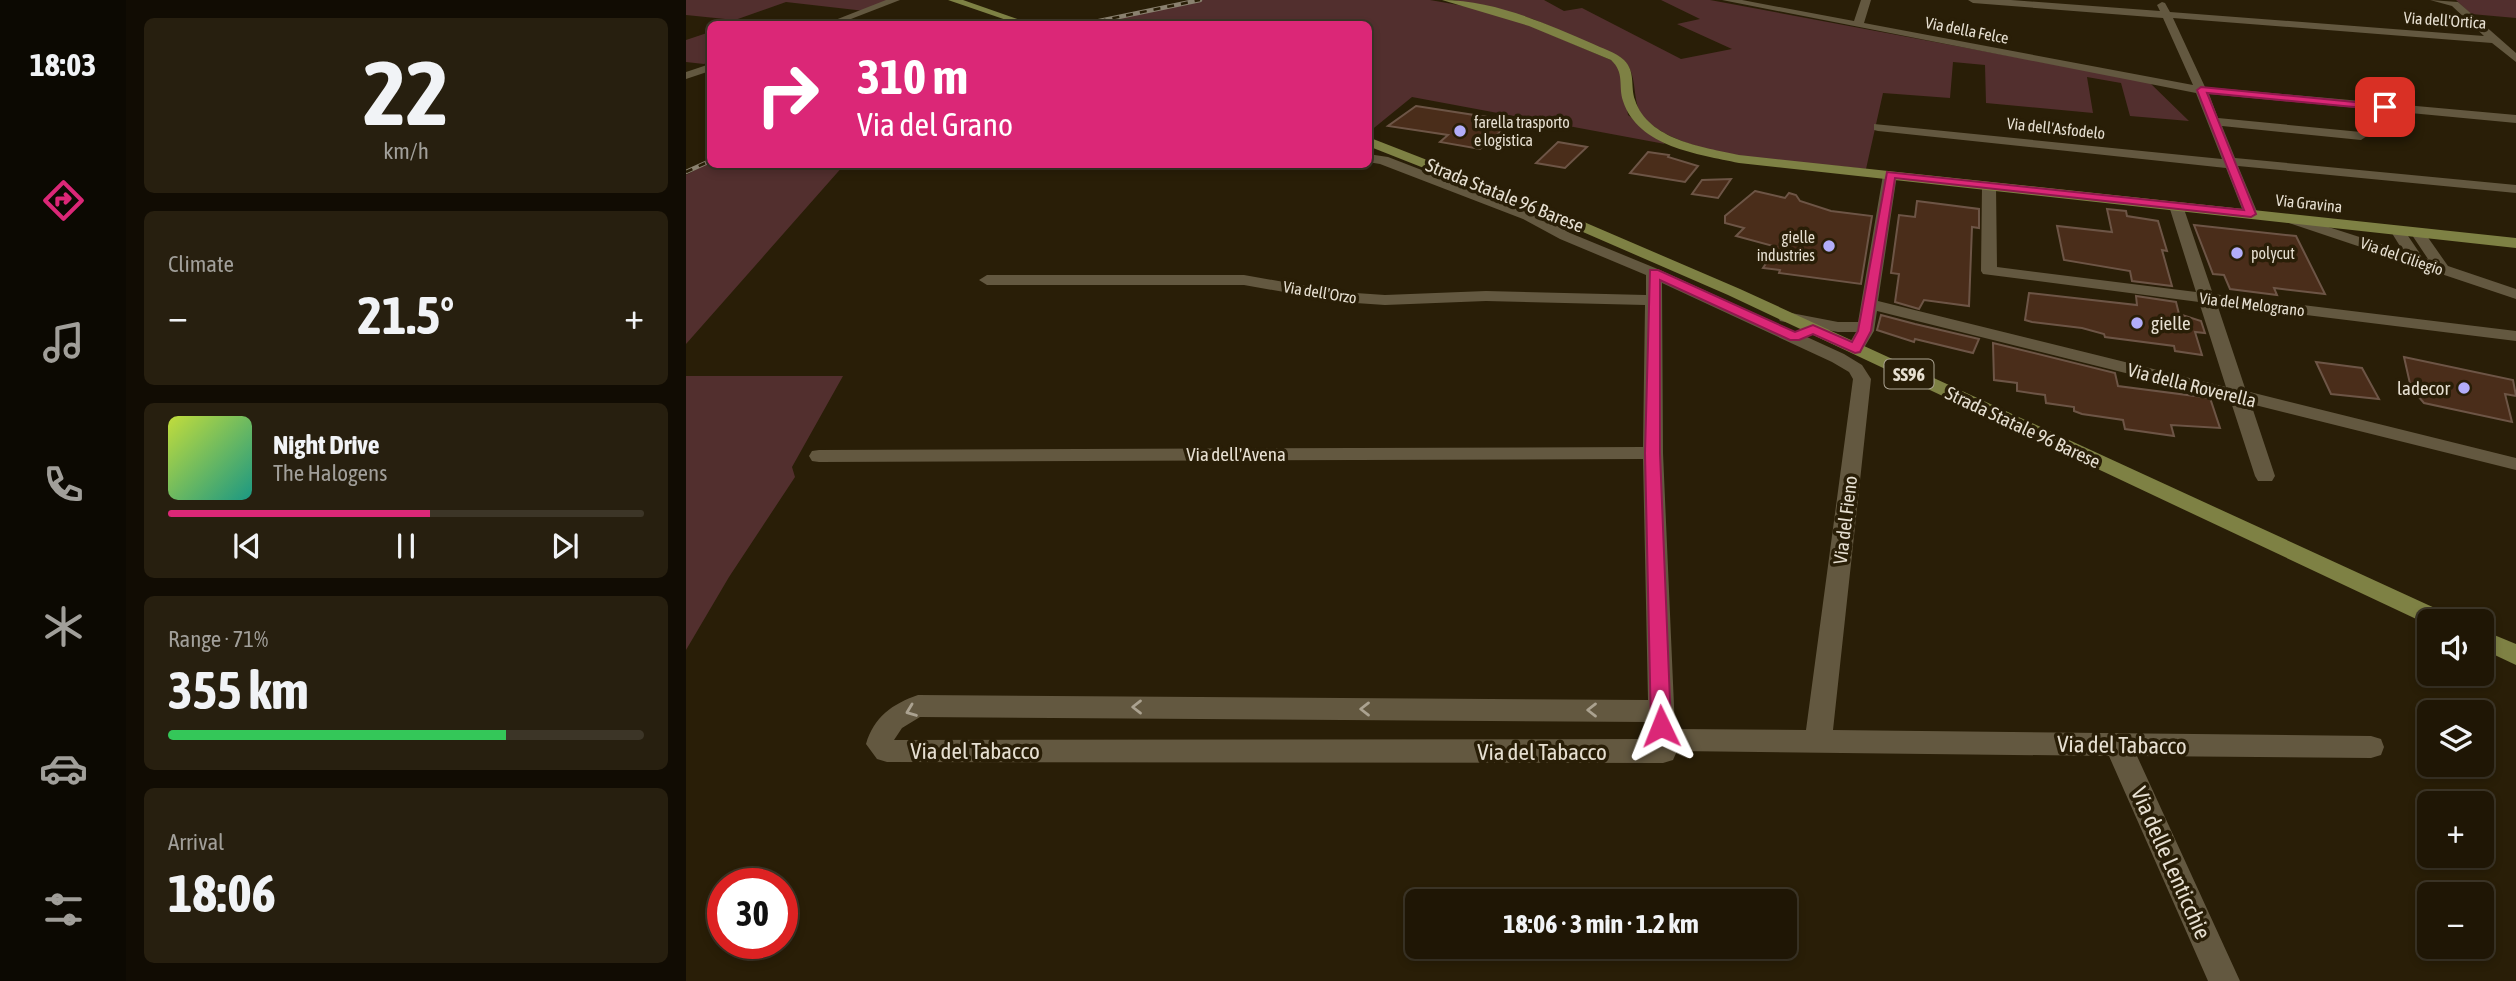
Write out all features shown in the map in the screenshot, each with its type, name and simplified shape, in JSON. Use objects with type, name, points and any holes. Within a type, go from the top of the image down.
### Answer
[{"type":"main road","points":[[953,0],[1018,21]]},
{"type":"main road","name":"Via Gravina","points":[[1447,0],[1493,9],[1536,22],[1615,58],[1624,65],[1628,75],[1628,97],[1634,114],[1648,128],[1674,142],[1739,159],[2516,243]]},
{"type":"main road","name":"Strada Statale 96 Barese","points":[[1372,143],[1558,216],[1786,317],[1804,333],[1851,332],[1855,349],[2417,609]]},
{"type":"main road","points":[[2494,645],[2516,655]]},
{"type":"street","points":[[838,21],[895,0]]},
{"type":"street","name":"Via della Felce","points":[[1727,0],[2201,90],[2516,120]]},
{"type":"street","points":[[1858,25],[1866,0]]},
{"type":"street","name":"Via dell'Ortica","points":[[1973,0],[2495,40]]},
{"type":"street","points":[[2160,0],[2201,90],[2251,214]]},
{"type":"street","points":[[2435,0],[2455,4],[2516,59]]},
{"type":"street","points":[[686,76],[707,68]]},
{"type":"street","points":[[2214,121],[2361,136]]},
{"type":"street","name":"Via dell'Asfodelo","points":[[1878,127],[2516,189]]},
{"type":"street","name":"Via del Fieno","points":[[1372,159],[1383,160],[1501,205],[1565,236],[1804,333],[1860,373],[1862,379],[1818,742]]},
{"type":"street","points":[[1786,317],[1851,332],[1869,304],[1890,175]]},
{"type":"street","name":"Via del Melograno","points":[[1989,186],[1989,271],[2516,336]]},
{"type":"street","points":[[2176,206],[2265,476]]},
{"type":"street","name":"Via del Ciliegio","points":[[2288,218],[2516,294]]},
{"type":"street","points":[[2397,230],[2418,262]]},
{"type":"street","points":[[2417,232],[2443,270]]},
{"type":"street","points":[[1654,273],[1653,453],[1662,746]]},
{"type":"street","name":"Via dell'Orzo","points":[[987,280],[1244,280],[1341,297],[1385,300],[1486,296],[1653,299]]},
{"type":"street","name":"Via della Roverella","points":[[1869,304],[2516,464]]},
{"type":"street","name":"Via dell'Avena","points":[[819,456],[1653,453]]},
{"type":"street","name":"Via del Tabacco","points":[[1660,711],[918,706],[890,722],[881,734],[880,744],[887,751],[1662,746],[1818,742],[2371,747]]},
{"type":"street","name":"Via delle Lenticchie","points":[[2118,745],[2224,981]]},
{"type":"shaded area","points":[[686,0],[888,0],[865,11],[786,2],[735,20],[686,15]]},
{"type":"shaded area","points":[[1202,0],[1430,0],[1498,12],[1611,60],[1621,68],[1628,115],[1665,144],[1412,97],[1372,130],[1372,21],[1108,21]]},
{"type":"shaded area","points":[[1454,0],[1544,0],[1564,11],[1582,8],[1681,59],[1732,49],[1677,24],[1700,19],[1661,0],[1710,0],[2149,82],[2189,121],[2130,116],[2121,83],[2087,77],[2093,113],[1986,103],[1985,65],[1953,62],[1950,98],[1883,93],[1866,169],[1719,152],[1665,134],[1646,120],[1637,105],[1631,71],[1620,57],[1533,19]]},
{"type":"shaded area","points":[[2456,0],[2516,0],[2516,18],[2471,14]]},
{"type":"shaded area","points":[[707,33],[707,63],[686,62],[686,40]]},
{"type":"shaded area","points":[[707,164],[707,168],[841,168],[686,344],[686,175]]},
{"type":"shaded area","points":[[686,376],[843,376],[792,467],[795,477],[729,577],[686,650]]},
{"type":"building","name":"farella trasporto e logistica","points":[[1416,106],[1513,121],[1480,149],[1440,142],[1448,135],[1388,126]]},
{"type":"building","points":[[1558,142],[1587,147],[1565,168],[1536,163]]},
{"type":"building","points":[[1648,152],[1669,155],[1668,157],[1698,166],[1685,182],[1630,173]]},
{"type":"building","points":[[1731,179],[1718,198],[1692,194],[1702,180]]},
{"type":"building","points":[[1755,191],[1785,198],[1789,193],[1796,195],[1800,201],[1831,211],[1872,216],[1861,284],[1779,273],[1780,270],[1763,268],[1777,247],[1736,236],[1744,228],[1725,223],[1725,216]]},
{"type":"building","points":[[1917,201],[1979,209],[1979,228],[1972,227],[1969,306],[1924,300],[1919,309],[1895,302],[1899,274],[1891,273],[1899,215],[1915,217]]},
{"type":"building","points":[[2107,209],[2126,211],[2127,216],[2158,221],[2167,251],[2162,250],[2172,286],[2132,281],[2130,271],[2064,260],[2057,226],[2112,232]]},
{"type":"building","points":[[2194,225],[2296,236],[2325,294],[2274,288],[2277,295],[2230,289],[2224,275],[2213,274]]},
{"type":"building","name":"gielle","points":[[2029,293],[2137,305],[2136,296],[2176,302],[2179,314],[2201,321],[2205,333],[2195,332],[2202,355],[2175,351],[2174,346],[2105,337],[2104,334],[2082,328],[2025,320]]},
{"type":"building","points":[[1881,315],[1979,339],[1973,353],[1915,339],[1914,342],[1877,330]]},
{"type":"building","points":[[1993,343],[2115,373],[2118,386],[2210,398],[2220,428],[2171,425],[2174,436],[2125,429],[2123,420],[2082,414],[2074,411],[2074,407],[2046,403],[2045,395],[2017,391],[2017,383],[1994,380]]},
{"type":"building","name":"ladecor","points":[[2404,357],[2513,380],[2516,396],[2505,394],[2512,422],[2424,403],[2411,388]]},
{"type":"building","points":[[2316,362],[2362,368],[2379,399],[2331,394]]},
{"type":"railway","points":[[1099,21],[1200,0]]},
{"type":"railway","points":[[686,172],[707,162]]},
{"type":"place","name":"farella trasporto e logistica","points":[[1460,131]]},
{"type":"place","name":"gielle industries","points":[[1829,246]]},
{"type":"place","name":"polycut","points":[[2237,253]]},
{"type":"place","name":"gielle","points":[[2137,323]]},
{"type":"place","name":"ladecor","points":[[2464,388]]},
{"type":"route","points":[[1661,726],[1653,453],[1654,273],[1795,337],[1813,329],[1855,349],[1865,331],[1890,175],[2251,214],[2201,90],[2385,107]]}]
